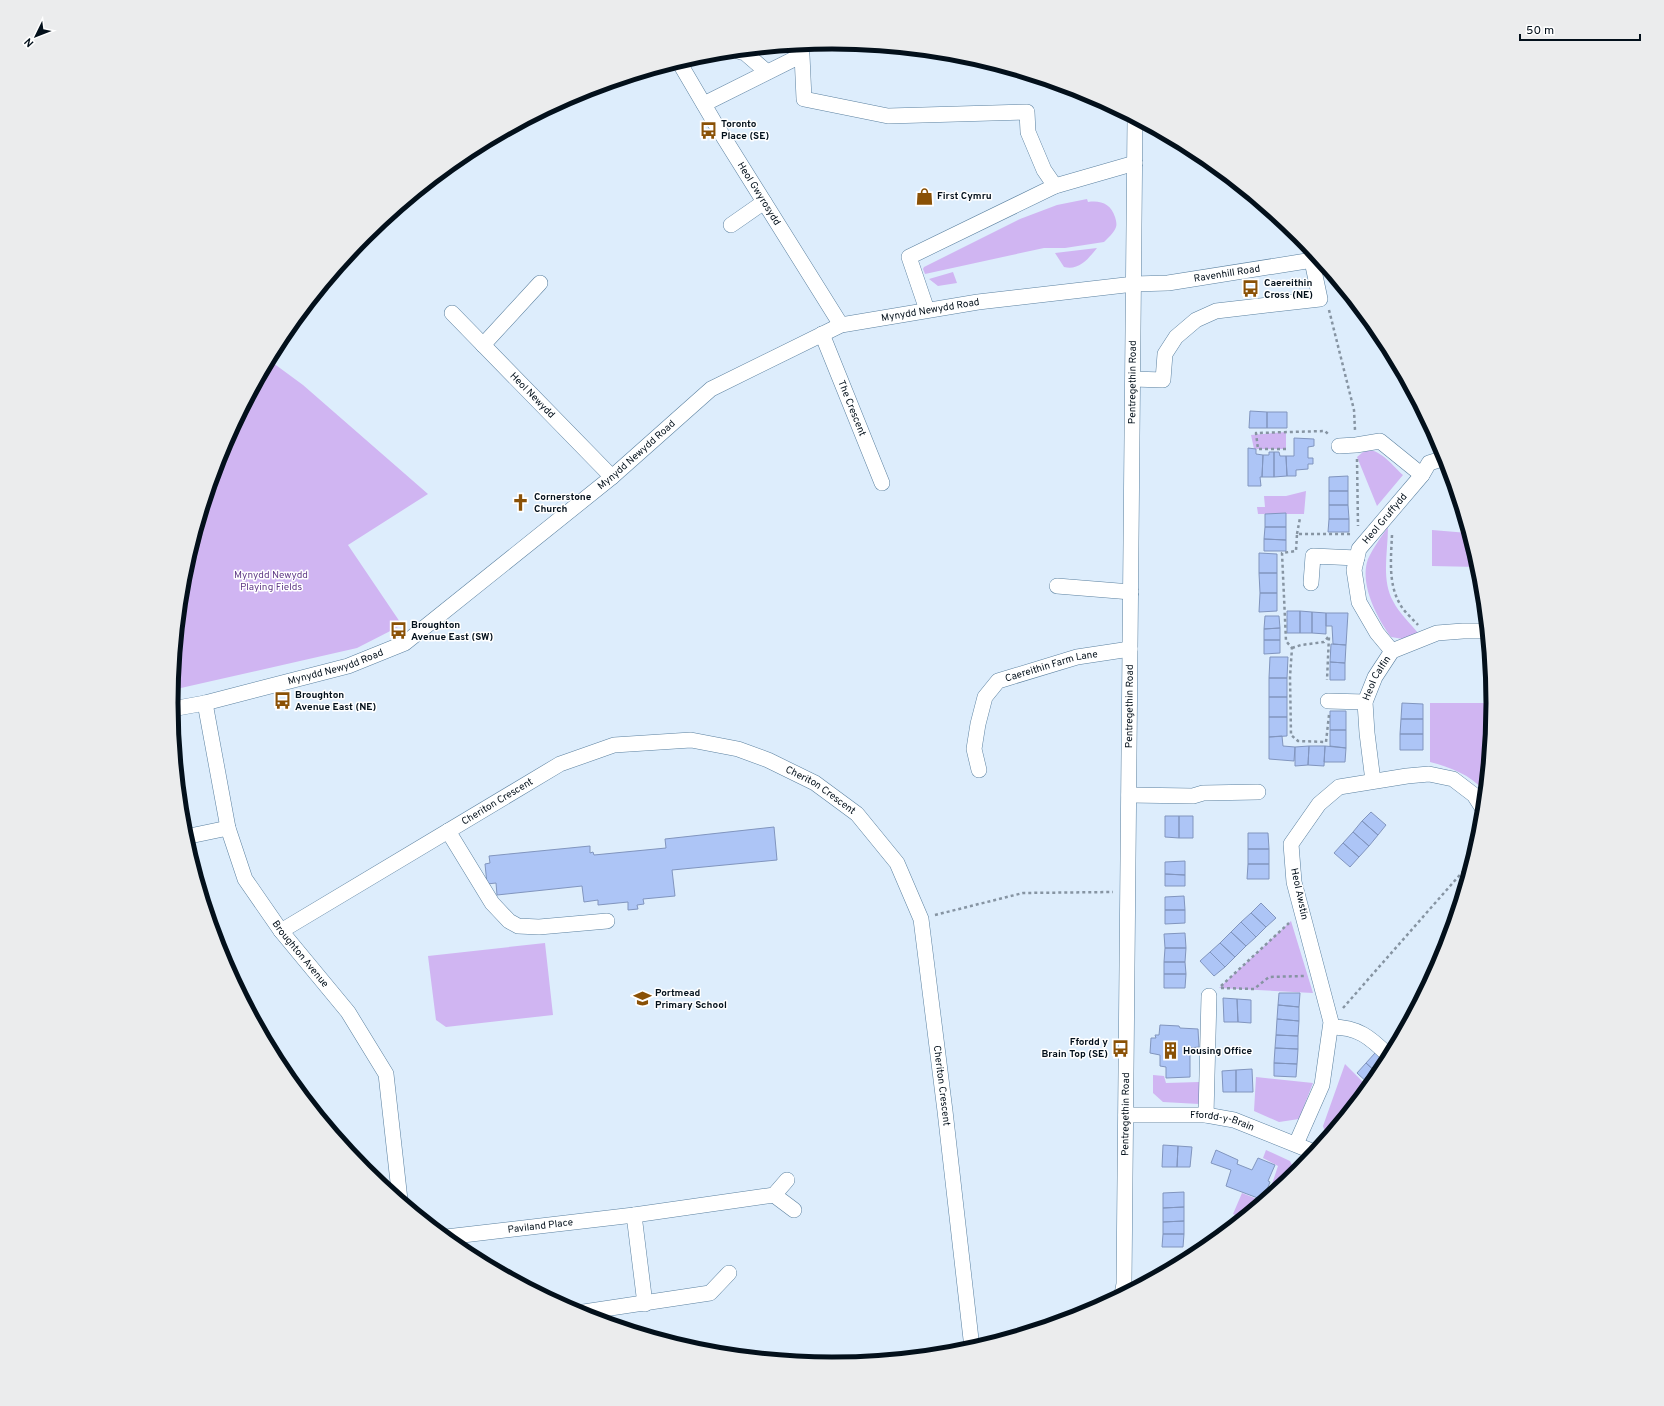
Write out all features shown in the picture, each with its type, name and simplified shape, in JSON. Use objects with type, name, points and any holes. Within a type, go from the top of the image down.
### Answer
[{"type":"street","points":[[747,55],[767,72]]},
{"type":"street","points":[[704,104],[802,55],[804,99],[888,116],[1027,112],[1028,132],[1044,170],[1054,186]]},
{"type":"street","name":"Heol Gwyrosydd","points":[[682,67],[841,325]]},
{"type":"street","name":"Pentregethin Road","points":[[1123,1289],[1135,124]]},
{"type":"street","points":[[927,310],[909,257],[1054,186],[1135,163]]},
{"type":"street","points":[[731,225],[764,202]]},
{"type":"street","name":"Ravenhill Road","points":[[1134,284],[1168,284],[1313,260]]},
{"type":"street","points":[[1133,379],[1163,380],[1165,354],[1176,337],[1196,320],[1216,311],[1320,299],[1315,263]]},
{"type":"street","points":[[483,345],[540,283]]},
{"type":"street","name":"Mynydd Newydd Road","points":[[178,708],[205,704],[348,666],[405,643],[612,477],[711,388],[841,325],[978,302],[1134,284]]},
{"type":"street","name":"Heol Newydd","points":[[452,313],[612,477]]},
{"type":"street","name":"The Crescent","points":[[822,334],[882,483]]},
{"type":"street","points":[[1339,446],[1380,441],[1422,474]]},
{"type":"street","name":"Heol Gruffydd","points":[[1358,554],[1422,474],[1429,463],[1439,460]]},
{"type":"street","points":[[1311,583],[1313,556],[1358,554],[1354,570],[1359,602],[1376,633],[1392,651]]},
{"type":"street","points":[[1057,586],[1131,592]]},
{"type":"street","name":"Heol Calfin","points":[[1373,781],[1367,734],[1365,702],[1375,677],[1392,651],[1437,633],[1482,631]]},
{"type":"street","name":"Caereithin Farm Lane","points":[[979,770],[974,748],[978,724],[985,697],[998,681],[1077,657],[1130,649]]},
{"type":"street","points":[[1328,707],[1365,702]]},
{"type":"street","name":"Broughton Avenue","points":[[205,704],[228,828],[245,880],[281,931],[348,1012],[386,1074],[399,1193]]},
{"type":"street","name":"Cheriton Crescent","points":[[281,931],[560,764],[614,745],[691,740],[738,749],[768,760],[815,783],[857,814],[896,863],[921,919],[971,1342]]},
{"type":"street","name":"Heol Awstin","points":[[1296,1144],[1322,1085],[1331,1024],[1294,882],[1290,844],[1319,804],[1339,787],[1430,774],[1453,779],[1474,795],[1478,802]]},
{"type":"street","points":[[1129,795],[1193,796],[1203,792],[1258,792]]},
{"type":"street","points":[[192,836],[228,828]]},
{"type":"street","points":[[448,831],[492,903],[509,921],[518,926],[539,927],[607,921]]},
{"type":"street","points":[[1206,1115],[1209,996]]},
{"type":"street","points":[[1331,1024],[1366,1034],[1385,1052]]},
{"type":"street","name":"Ffordd-y-Brain","points":[[1126,1116],[1206,1115],[1234,1120],[1309,1150]]},
{"type":"street","points":[[787,1180],[774,1195],[794,1210]]},
{"type":"street","name":"Paviland Place","points":[[454,1236],[634,1215],[774,1195]]},
{"type":"street","points":[[634,1215],[645,1304]]},
{"type":"street","points":[[591,1310],[645,1304],[710,1293],[729,1273]]},
{"type":"path","points":[[1320,299],[1329,309],[1354,410],[1358,554]]},
{"type":"path","points":[[1286,449],[1258,449],[1256,433],[1325,431],[1339,446]]},
{"type":"path","points":[[1300,518],[1296,551],[1282,553],[1286,640],[1292,648],[1290,677],[1291,735],[1298,741],[1326,742],[1328,707]]},
{"type":"path","points":[[1385,519],[1392,526],[1391,572],[1394,593],[1400,606],[1418,624],[1426,637]]},
{"type":"path","points":[[1297,534],[1358,534]]},
{"type":"path","points":[[1292,648],[1324,642],[1329,636],[1328,680]]},
{"type":"path","points":[[1331,1024],[1465,870]]},
{"type":"path","points":[[921,919],[1023,893],[1128,892]]},
{"type":"path","points":[[1302,915],[1291,921],[1219,988],[1254,988],[1269,977],[1319,975]]},
{"type":"green space","points":[[1087,199],[1088,202],[1101,202],[1105,204],[1111,209],[1115,217],[1115,229],[1104,242],[1065,248],[1044,248],[925,274],[923,269],[924,267],[1020,219],[1057,205]]},
{"type":"green space","points":[[1097,248],[1083,263],[1069,268],[1064,267],[1055,253]]},
{"type":"green space","points":[[953,272],[957,283],[938,286],[929,279]]},
{"type":"green space","name":"Mynydd Newydd Playing Fields","points":[[274,363],[303,385],[428,494],[348,545],[402,625],[357,648],[178,689],[179,660],[184,618],[200,534],[228,453],[245,414]]},
{"type":"green space","points":[[1286,432],[1286,449],[1254,449],[1251,435]]},
{"type":"green space","points":[[1368,450],[1378,453],[1403,475],[1377,506],[1357,457]]},
{"type":"green space","points":[[1306,491],[1304,514],[1258,514],[1257,507],[1265,507],[1264,496],[1286,496]]},
{"type":"green space","points":[[1388,527],[1386,575],[1389,593],[1398,610],[1418,633],[1403,639],[1391,637],[1380,620],[1371,600],[1366,579],[1368,559]]},
{"type":"green space","points":[[1432,530],[1464,533],[1471,567],[1432,566]]},
{"type":"green space","points":[[1430,703],[1486,703],[1485,746],[1480,786],[1460,772],[1430,762]]},
{"type":"green space","points":[[1291,921],[1313,993],[1219,988]]},
{"type":"green space","points":[[545,943],[553,1015],[446,1027],[436,1020],[428,956]]},
{"type":"green space","points":[[1345,1064],[1364,1083],[1325,1132],[1323,1126]]},
{"type":"green space","points":[[1153,1075],[1164,1076],[1166,1083],[1199,1082],[1199,1104],[1163,1102],[1153,1093]]},
{"type":"green space","points":[[1256,1077],[1313,1083],[1299,1119],[1279,1122],[1254,1111]]},
{"type":"green space","points":[[1266,1150],[1290,1161],[1293,1166],[1271,1187],[1278,1166],[1263,1158]]},
{"type":"green space","points":[[1242,1193],[1258,1199],[1237,1216],[1233,1214]]},
{"type":"building","points":[[1250,411],[1267,412],[1267,428],[1249,428]]},
{"type":"building","points":[[1267,412],[1287,412],[1287,428],[1267,428]]},
{"type":"building","points":[[1294,438],[1314,439],[1314,446],[1308,447],[1308,458],[1313,458],[1313,464],[1308,464],[1308,469],[1296,470],[1296,476],[1287,476],[1286,456],[1294,456]]},
{"type":"building","points":[[1248,448],[1256,449],[1256,454],[1263,455],[1262,477],[1260,477],[1261,486],[1248,486]]},
{"type":"building","points":[[1269,452],[1274,452],[1274,477],[1262,477],[1263,455],[1269,455]]},
{"type":"building","points":[[1274,452],[1279,452],[1280,456],[1286,456],[1287,476],[1274,477]]},
{"type":"building","points":[[1348,476],[1348,491],[1329,491],[1329,477]]},
{"type":"building","points":[[1329,491],[1348,491],[1348,505],[1329,505]]},
{"type":"building","points":[[1329,505],[1348,505],[1349,519],[1329,519]]},
{"type":"building","points":[[1286,513],[1286,527],[1265,527],[1265,514]]},
{"type":"building","points":[[1329,519],[1349,519],[1349,532],[1328,532]]},
{"type":"building","points":[[1265,527],[1286,527],[1286,540],[1264,539]]},
{"type":"building","points":[[1264,539],[1286,540],[1286,551],[1264,551]]},
{"type":"building","points":[[1259,553],[1277,554],[1277,573],[1259,573]]},
{"type":"building","points":[[1259,573],[1277,573],[1277,593],[1260,593]]},
{"type":"building","points":[[1260,593],[1277,593],[1277,611],[1259,612]]},
{"type":"building","points":[[1287,611],[1300,611],[1300,633],[1287,633]]},
{"type":"building","points":[[1300,611],[1312,612],[1312,633],[1300,633]]},
{"type":"building","points":[[1312,612],[1326,613],[1326,634],[1312,633]]},
{"type":"building","points":[[1326,613],[1348,613],[1346,645],[1333,644],[1332,626],[1326,626]]},
{"type":"building","points":[[1265,616],[1279,616],[1280,628],[1264,629]]},
{"type":"building","points":[[1280,628],[1280,640],[1264,640],[1264,629]]},
{"type":"building","points":[[1264,640],[1280,640],[1280,653],[1264,654]]},
{"type":"building","points":[[1331,644],[1346,645],[1345,663],[1330,662]]},
{"type":"building","points":[[1270,657],[1288,657],[1287,678],[1269,678]]},
{"type":"building","points":[[1330,662],[1345,663],[1345,680],[1330,680]]},
{"type":"building","points":[[1269,678],[1287,678],[1287,697],[1269,697]]},
{"type":"building","points":[[1269,697],[1287,697],[1287,717],[1269,717]]},
{"type":"building","points":[[1402,703],[1423,704],[1423,719],[1401,719]]},
{"type":"building","points":[[1330,711],[1346,711],[1346,730],[1330,730]]},
{"type":"building","points":[[1269,717],[1287,717],[1287,736],[1269,737]]},
{"type":"building","points":[[1401,719],[1423,719],[1423,734],[1400,734]]},
{"type":"building","points":[[1330,730],[1346,730],[1346,748],[1330,746]]},
{"type":"building","points":[[1400,734],[1423,734],[1423,750],[1400,750]]},
{"type":"building","points":[[1282,736],[1283,746],[1295,747],[1294,761],[1269,759],[1269,737]]},
{"type":"building","points":[[1309,746],[1308,765],[1295,766],[1295,747]]},
{"type":"building","points":[[1309,746],[1325,746],[1324,766],[1308,765]]},
{"type":"building","points":[[1325,746],[1346,748],[1345,762],[1324,762]]},
{"type":"building","points":[[1371,812],[1386,825],[1378,835],[1362,821]]},
{"type":"building","points":[[1165,816],[1179,816],[1179,838],[1165,837]]},
{"type":"building","points":[[1179,816],[1193,816],[1193,838],[1179,838]]},
{"type":"building","points":[[1362,821],[1378,835],[1369,846],[1353,832]]},
{"type":"building","points":[[774,827],[777,860],[672,870],[675,896],[643,899],[644,904],[637,905],[638,909],[628,910],[628,902],[598,905],[598,900],[584,902],[582,886],[497,895],[496,883],[487,884],[485,864],[490,863],[489,856],[590,846],[590,853],[593,852],[594,855],[666,848],[665,839]]},
{"type":"building","points":[[1353,832],[1369,846],[1359,857],[1343,843]]},
{"type":"building","points":[[1248,833],[1268,833],[1269,849],[1248,849]]},
{"type":"building","points":[[1343,843],[1359,857],[1350,867],[1334,853]]},
{"type":"building","points":[[1248,849],[1269,849],[1269,864],[1248,864]]},
{"type":"building","points":[[1185,861],[1185,875],[1165,874],[1165,862]]},
{"type":"building","points":[[1248,864],[1269,864],[1269,879],[1247,879]]},
{"type":"building","points":[[1165,874],[1185,875],[1185,886],[1165,886]]},
{"type":"building","points":[[1184,896],[1185,910],[1165,910],[1165,897]]},
{"type":"building","points":[[1261,903],[1276,918],[1266,927],[1251,913]]},
{"type":"building","points":[[1165,910],[1185,910],[1185,923],[1165,924]]},
{"type":"building","points":[[1251,913],[1266,927],[1256,937],[1241,922]]},
{"type":"building","points":[[1241,922],[1256,937],[1246,946],[1231,932]]},
{"type":"building","points":[[1231,932],[1246,946],[1235,957],[1220,943]]},
{"type":"building","points":[[1185,933],[1186,948],[1165,948],[1164,934]]},
{"type":"building","points":[[1220,943],[1235,957],[1225,967],[1210,952]]},
{"type":"building","points":[[1165,948],[1186,948],[1185,962],[1164,962]]},
{"type":"building","points":[[1210,952],[1225,967],[1214,976],[1200,961]]},
{"type":"building","points":[[1164,962],[1185,962],[1186,974],[1164,974]]},
{"type":"building","points":[[1164,974],[1186,974],[1185,988],[1164,988]]},
{"type":"building","points":[[1279,993],[1300,993],[1299,1007],[1278,1005]]},
{"type":"building","points":[[1223,998],[1237,999],[1238,1022],[1224,1022]]},
{"type":"building","points":[[1237,999],[1251,1000],[1251,1023],[1238,1022]]},
{"type":"building","points":[[1278,1005],[1299,1007],[1299,1021],[1277,1019]]},
{"type":"building","points":[[1277,1019],[1299,1021],[1298,1036],[1276,1035]]},
{"type":"building","name":"Housing Office","points":[[1160,1025],[1198,1029],[1199,1047],[1190,1048],[1190,1077],[1166,1078],[1166,1067],[1160,1066],[1160,1055],[1150,1053],[1151,1038],[1156,1038],[1155,1035],[1159,1035]]},
{"type":"building","points":[[1276,1035],[1298,1036],[1298,1049],[1275,1048]]},
{"type":"building","points":[[1275,1048],[1298,1049],[1297,1064],[1274,1063]]},
{"type":"building","points":[[1375,1053],[1381,1059],[1373,1070],[1366,1063]]},
{"type":"building","points":[[1274,1063],[1297,1064],[1296,1077],[1274,1076]]},
{"type":"building","points":[[1366,1063],[1373,1070],[1365,1081],[1357,1073]]},
{"type":"building","points":[[1252,1069],[1253,1092],[1236,1092],[1236,1070]]},
{"type":"building","points":[[1236,1070],[1236,1092],[1223,1092],[1222,1071]]},
{"type":"building","points":[[1163,1145],[1178,1146],[1177,1167],[1162,1167]]},
{"type":"building","points":[[1178,1146],[1192,1147],[1190,1167],[1177,1167]]},
{"type":"building","points":[[1216,1150],[1238,1160],[1237,1164],[1252,1170],[1258,1158],[1275,1165],[1268,1181],[1270,1182],[1266,1192],[1259,1198],[1226,1186],[1231,1170],[1211,1163]]},
{"type":"building","points":[[1184,1192],[1184,1207],[1163,1208],[1163,1193]]},
{"type":"building","points":[[1184,1207],[1184,1221],[1163,1222],[1163,1208]]},
{"type":"building","points":[[1184,1221],[1184,1234],[1163,1234],[1163,1222]]},
{"type":"building","points":[[1163,1234],[1184,1234],[1183,1247],[1162,1247]]},
{"type":"place","name":"Toronto Place (SE)","points":[[708,130]]},
{"type":"place","name":"First Cymru","points":[[924,196]]},
{"type":"place","name":"Caereithin Cross (NE)","points":[[1251,289]]},
{"type":"place","name":"Cornerstone Church","points":[[521,503]]},
{"type":"place","name":"Broughton Avenue East (SW)","points":[[398,631]]},
{"type":"place","name":"Broughton Avenue East (NE)","points":[[282,701]]},
{"type":"place","name":"Portmead Primary School","points":[[642,999]]},
{"type":"place","name":"Ffordd y Brain Top (SE)","points":[[1121,1048]]},
{"type":"place","name":"Housing Office","points":[[1170,1051]]}]
